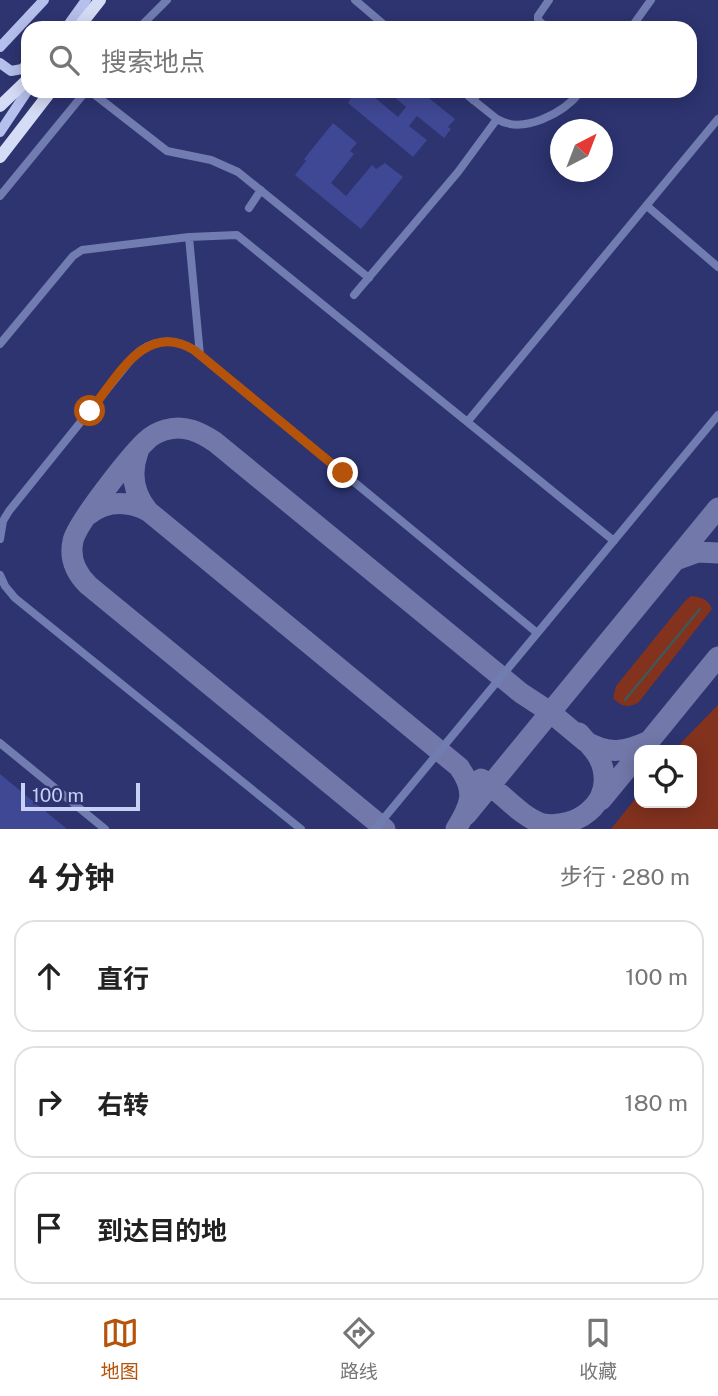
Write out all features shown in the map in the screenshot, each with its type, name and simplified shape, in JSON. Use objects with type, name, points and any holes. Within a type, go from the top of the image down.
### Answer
[{"type":"highway","points":[[84,21],[102,0]]},
{"type":"highway","points":[[92,21],[102,0]]},
{"type":"highway","points":[[0,106],[21,86]]},
{"type":"highway","points":[[0,157],[46,98]]},
{"type":"main road","points":[[24,21],[44,0]]},
{"type":"main road","points":[[67,21],[86,0]]},
{"type":"main road","points":[[70,21],[76,11]]},
{"type":"main road","points":[[0,47],[21,25]]},
{"type":"main road","points":[[0,63],[11,71],[21,69]]},
{"type":"main road","points":[[0,132],[23,98]]},
{"type":"street","points":[[146,21],[167,0]]},
{"type":"street","points":[[355,0],[380,21]]},
{"type":"street","points":[[539,21],[538,16],[549,0]]},
{"type":"street","points":[[636,21],[651,0]]},
{"type":"street","points":[[0,196],[82,98]]},
{"type":"street","points":[[97,98],[162,148],[175,154],[226,165],[369,278]]},
{"type":"street","points":[[472,100],[497,119],[510,125],[521,125],[547,116],[574,98]]},
{"type":"street","points":[[354,295],[458,172],[497,119]]},
{"type":"street","points":[[468,421],[718,119]]},
{"type":"street","points":[[249,208],[261,190]]},
{"type":"street","points":[[647,206],[718,267]]},
{"type":"street","points":[[189,237],[200,355]]},
{"type":"street","points":[[0,344],[73,256],[82,250],[189,237],[242,237],[614,541]]},
{"type":"street","points":[[0,539],[3,521],[9,511],[138,352],[155,343],[166,341],[186,345],[200,355],[536,632]]},
{"type":"street","points":[[375,829],[718,415]]},
{"type":"street","points":[[0,575],[15,598],[302,829]]},
{"type":"street","points":[[0,743],[105,829]]},
{"type":"shaded area","points":[[691,596],[704,599],[712,609],[638,703],[625,706],[619,703],[613,698],[616,686]]},
{"type":"shaded area","points":[[718,705],[718,829],[611,829],[634,800],[634,808],[697,808],[697,745],[679,745]]},
{"type":"building","points":[[351,98],[375,98],[398,117],[406,107],[395,98],[429,98],[455,119],[444,138],[417,116],[409,126],[427,140],[413,157],[348,103]]},
{"type":"building","points":[[333,123],[357,143],[350,151],[354,154],[331,183],[346,196],[372,165],[376,169],[385,163],[403,177],[361,229],[295,175],[306,161],[304,159]]},
{"type":"building","points":[[0,774],[67,829],[0,829]]},
{"type":"waterway","points":[[625,700],[700,609]]},
{"type":"taxiway","points":[[385,829],[88,585],[77,571],[72,554],[76,532],[117,474],[155,434],[172,428],[185,429],[198,432],[215,442],[521,693],[550,712],[586,742]]},
{"type":"taxiway","points":[[138,452],[134,468],[135,483],[139,498],[148,511],[459,767],[468,784],[470,799],[456,829]]},
{"type":"taxiway","points":[[88,515],[103,507],[118,504],[133,505],[148,511]]},
{"type":"taxiway","points":[[466,815],[718,508]]},
{"type":"taxiway","points":[[676,560],[698,552],[718,553]]},
{"type":"taxiway","points":[[646,745],[718,657]]},
{"type":"taxiway","points":[[481,779],[518,810],[543,824],[556,825],[579,818],[589,812],[596,803],[604,782],[599,759],[579,733]]},
{"type":"taxiway","points":[[585,741],[609,750],[632,748],[649,741]]},
{"type":"taxiway","points":[[601,800],[634,760]]},
{"type":"route","points":[[90,411],[138,352],[155,343],[176,342],[194,350],[343,473]]}]
